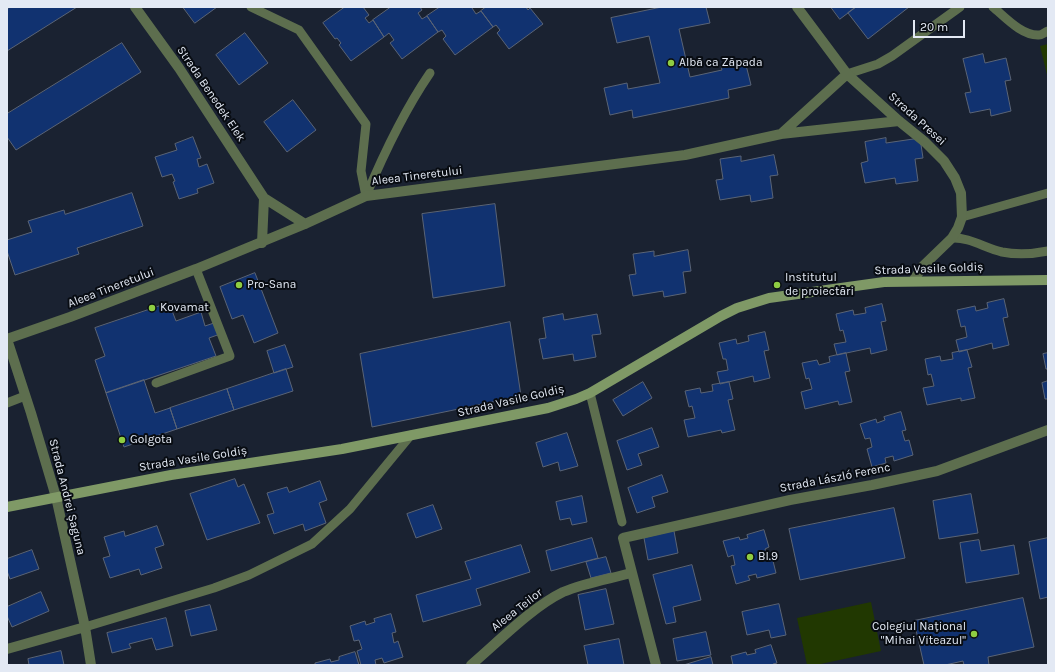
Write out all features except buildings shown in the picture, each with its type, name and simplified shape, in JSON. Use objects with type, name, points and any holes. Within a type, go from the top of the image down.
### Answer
[{"type":"street","name":"Strada Benedek Elek","points":[[135,7],[179,68],[264,198],[305,224]]},
{"type":"street","name":"Strada Presei","points":[[797,7],[847,74],[898,121],[925,142],[944,162],[955,178],[961,193],[962,217],[958,228],[952,238],[923,266],[913,281]]},
{"type":"street","points":[[781,134],[847,74]]},
{"type":"street","name":"Aleea Tineretului","points":[[7,339],[70,317],[262,243],[366,196],[684,155],[781,134],[898,121]]},
{"type":"street","points":[[262,243],[264,198]]},
{"type":"street","name":"Strada Vasile Goldiș","points":[[7,507],[171,475],[342,449],[548,408],[590,393],[736,308],[769,298],[878,283],[913,281],[1048,280]]},
{"type":"street","name":"Strada Andrei Șaguna","points":[[7,339],[26,396],[56,497],[91,665]]},
{"type":"street","name":"Strada László Ferenc","points":[[631,572],[623,538],[790,500],[879,484],[937,471],[1048,430]]},
{"type":"street","points":[[631,572],[656,665]]},
{"type":"street","name":"Aleea Teilor","points":[[471,665],[545,602],[563,592],[631,572]]},
{"type":"street","points":[[7,649],[84,627]]},
{"type":"lane","points":[[251,7],[299,30],[366,124],[361,171],[366,196]]},
{"type":"lane","points":[[847,74],[878,64],[892,56],[960,7]]},
{"type":"lane","points":[[993,7],[1014,26],[1026,32],[1040,35],[1048,31]]},
{"type":"lane","points":[[366,196],[380,163],[414,95],[430,72]]},
{"type":"lane","points":[[962,217],[1048,193]]},
{"type":"lane","points":[[952,238],[960,238],[1002,252],[1018,254],[1048,251]]},
{"type":"lane","points":[[156,384],[230,356],[196,269]]},
{"type":"lane","points":[[590,393],[622,522]]},
{"type":"lane","points":[[7,403],[26,396]]},
{"type":"lane","points":[[84,627],[214,588],[249,575],[312,544],[350,508],[411,435]]},
{"type":"green space","points":[[1048,44],[1048,79],[1040,46]]},
{"type":"green space","points":[[871,602],[881,651],[816,665],[807,665],[797,618]]},
{"type":"place","name":"Albă ca Zăpada","points":[[671,63]]},
{"type":"place","name":"Pro-Sana","points":[[239,285]]},
{"type":"place","name":"Institutul de proiectări","points":[[777,285]]},
{"type":"place","name":"Kovamat","points":[[152,308]]},
{"type":"place","name":"Golgota","points":[[122,440]]},
{"type":"place","name":"Bl.9","points":[[750,557]]},
{"type":"place","name":"Colegiul Național \"Mihai Viteazul\"","points":[[974,634]]}]
